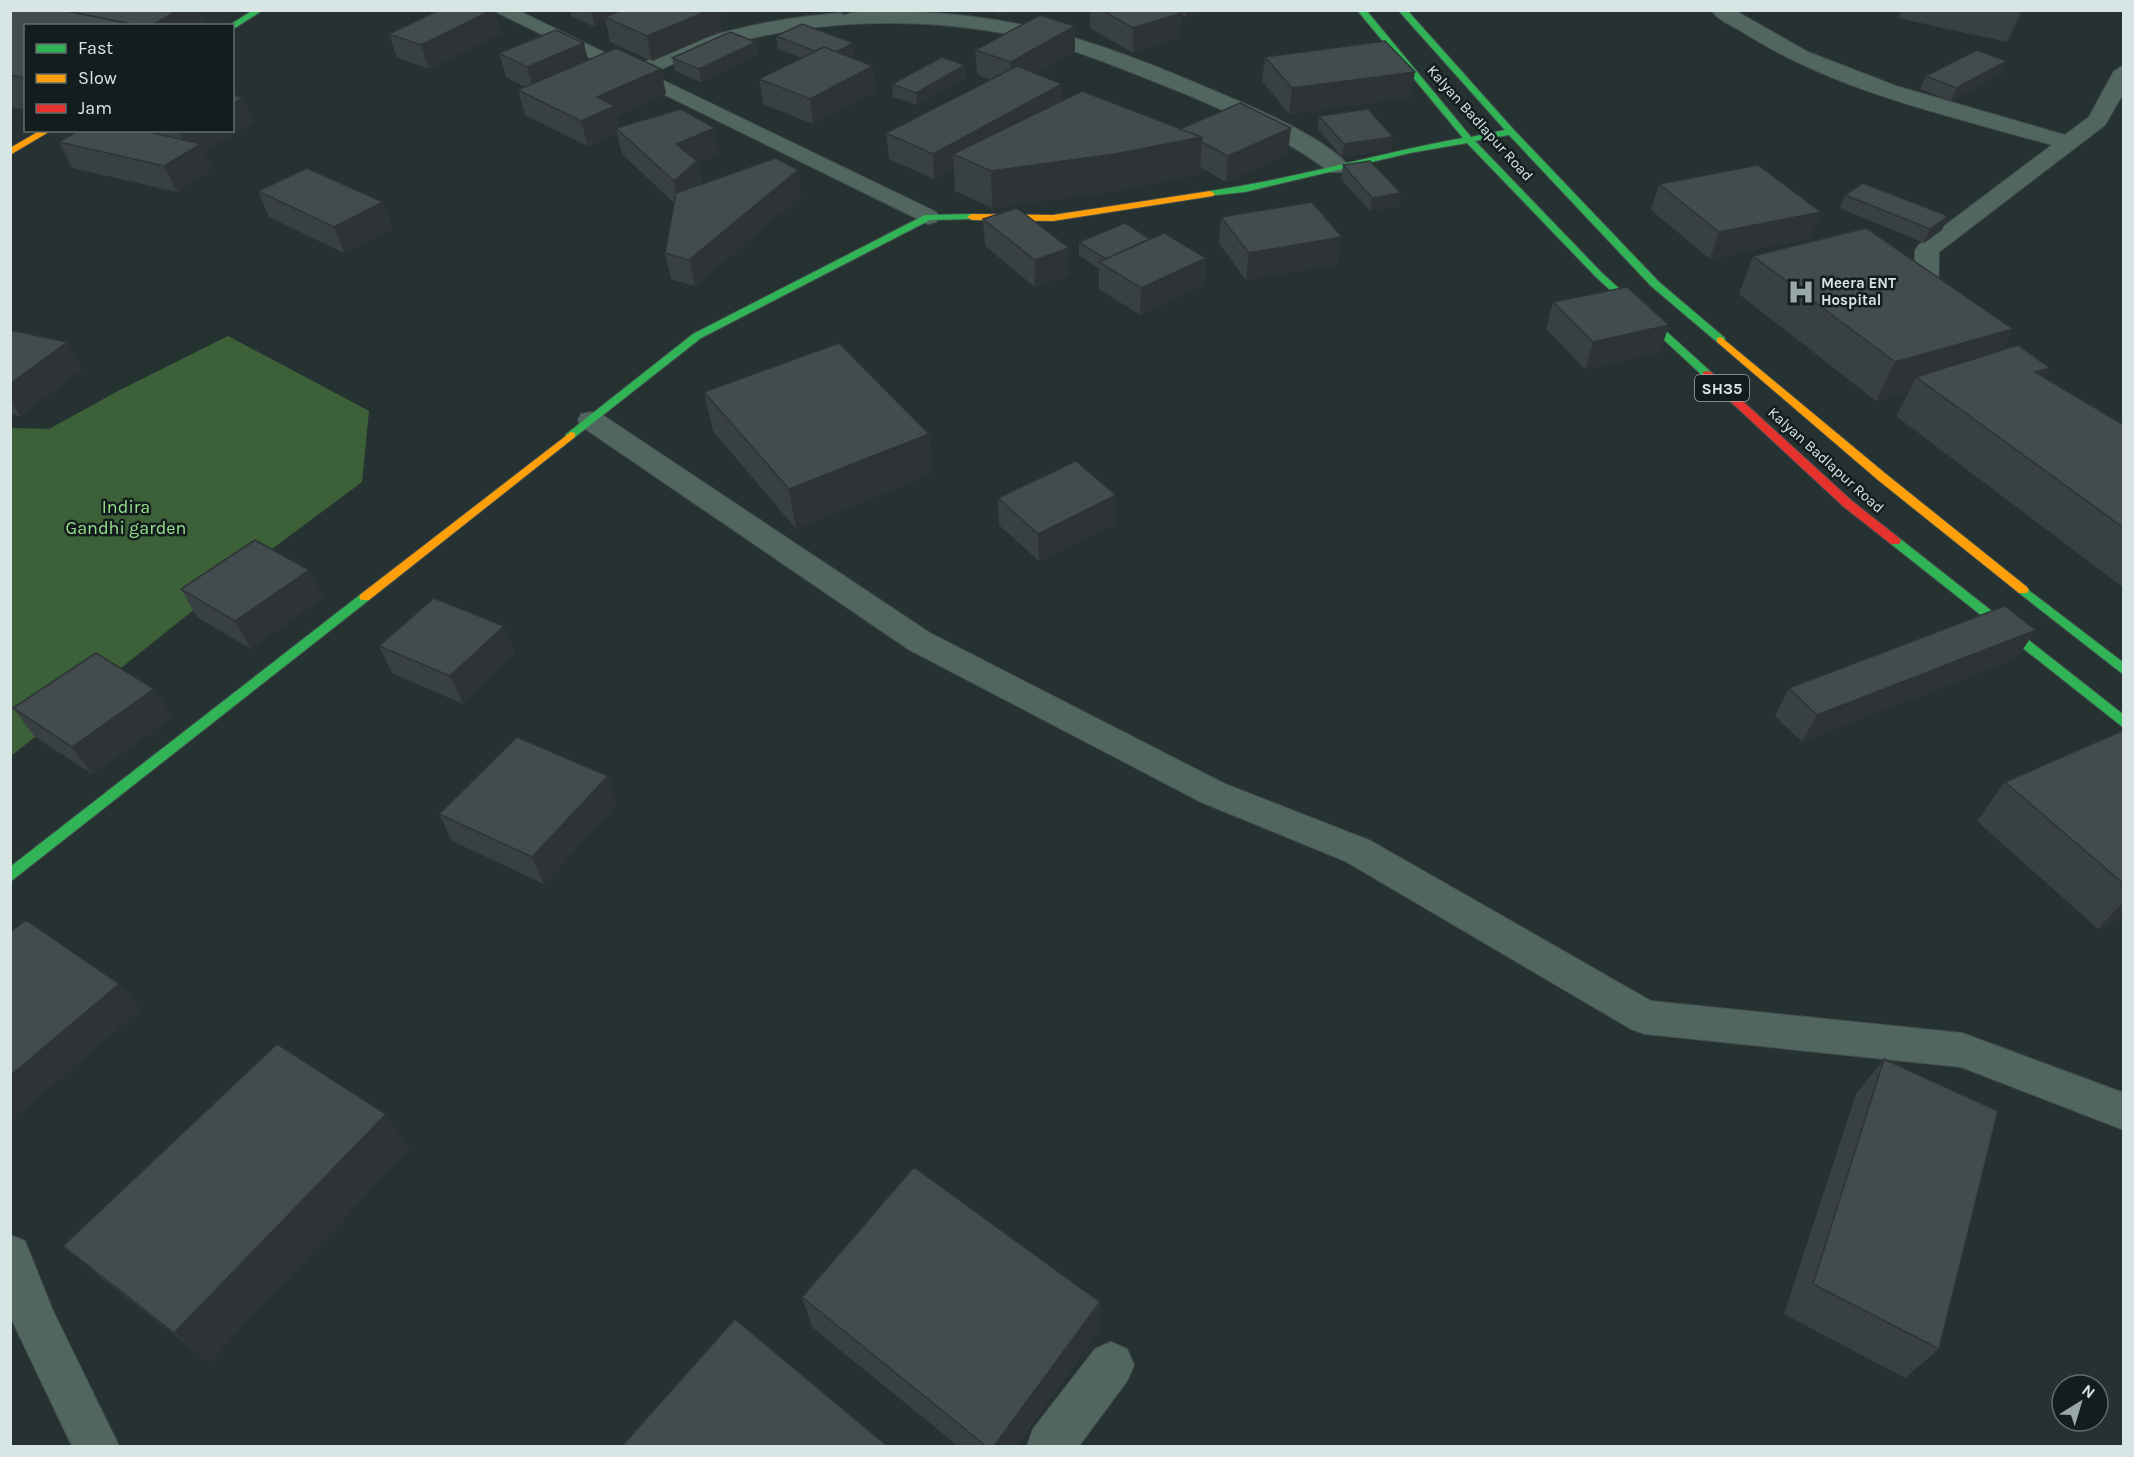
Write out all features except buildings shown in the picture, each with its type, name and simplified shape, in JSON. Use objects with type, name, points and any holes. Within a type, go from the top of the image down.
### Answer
[{"type":"main road","points":[[234,25],[259,10]]},
{"type":"main road","name":"Kalyan Badlapur Road","points":[[1361,10],[1469,140],[1599,275],[1848,504],[2124,723]]},
{"type":"main road","name":"Kalyan Badlapur Road","points":[[1402,10],[1511,132],[1655,284],[1882,477],[2124,670]]},
{"type":"main road","points":[[10,152],[45,132]]},
{"type":"main road","points":[[10,876],[697,336],[928,217],[1053,218],[1245,189],[1338,167],[1511,132]]},
{"type":"street","points":[[501,10],[928,217]]},
{"type":"street","points":[[1720,10],[1748,31],[1848,78],[2069,143]]},
{"type":"street","points":[[633,74],[708,43],[766,29],[827,21],[913,19],[980,23],[1036,34],[1102,54],[1197,91],[1251,115],[1310,146],[1338,167]]},
{"type":"street","points":[[1952,327],[1926,306],[1927,250],[2098,121],[2124,71]]},
{"type":"street","points":[[591,420],[919,641],[1213,793],[1358,851],[1645,1017],[1962,1050],[2124,1112]]},
{"type":"street","points":[[10,1256],[36,1324],[96,1446]]},
{"type":"street","points":[[1050,1446],[1111,1365]]},
{"type":"green space","name":"Indira Gandhi garden","points":[[228,336],[369,411],[362,482],[241,572],[11,756],[11,428],[49,429],[118,391]]},
{"type":"traffic: fast","points":[[234,25],[259,10]]},
{"type":"traffic: fast","points":[[1361,10],[1469,140],[1599,275],[1707,374]]},
{"type":"traffic: fast","points":[[1402,10],[1511,132],[1655,284],[1721,340]]},
{"type":"traffic: fast","points":[[1210,194],[1245,189],[1410,150],[1511,132]]},
{"type":"traffic: fast","points":[[571,435],[697,336],[928,217],[972,217]]},
{"type":"traffic: fast","points":[[1895,541],[2124,723]]},
{"type":"traffic: fast","points":[[2023,590],[2124,670]]},
{"type":"traffic: fast","points":[[10,876],[365,597]]},
{"type":"traffic: slow","points":[[10,152],[45,132]]},
{"type":"traffic: slow","points":[[972,217],[1053,218],[1210,194]]},
{"type":"traffic: slow","points":[[1721,340],[1882,477],[2023,590]]},
{"type":"traffic: slow","points":[[365,597],[571,435]]},
{"type":"traffic: jam","points":[[1707,374],[1848,504],[1895,541]]},
{"type":"place","name":"Meera ENT Hospital","points":[[1801,292]]}]
